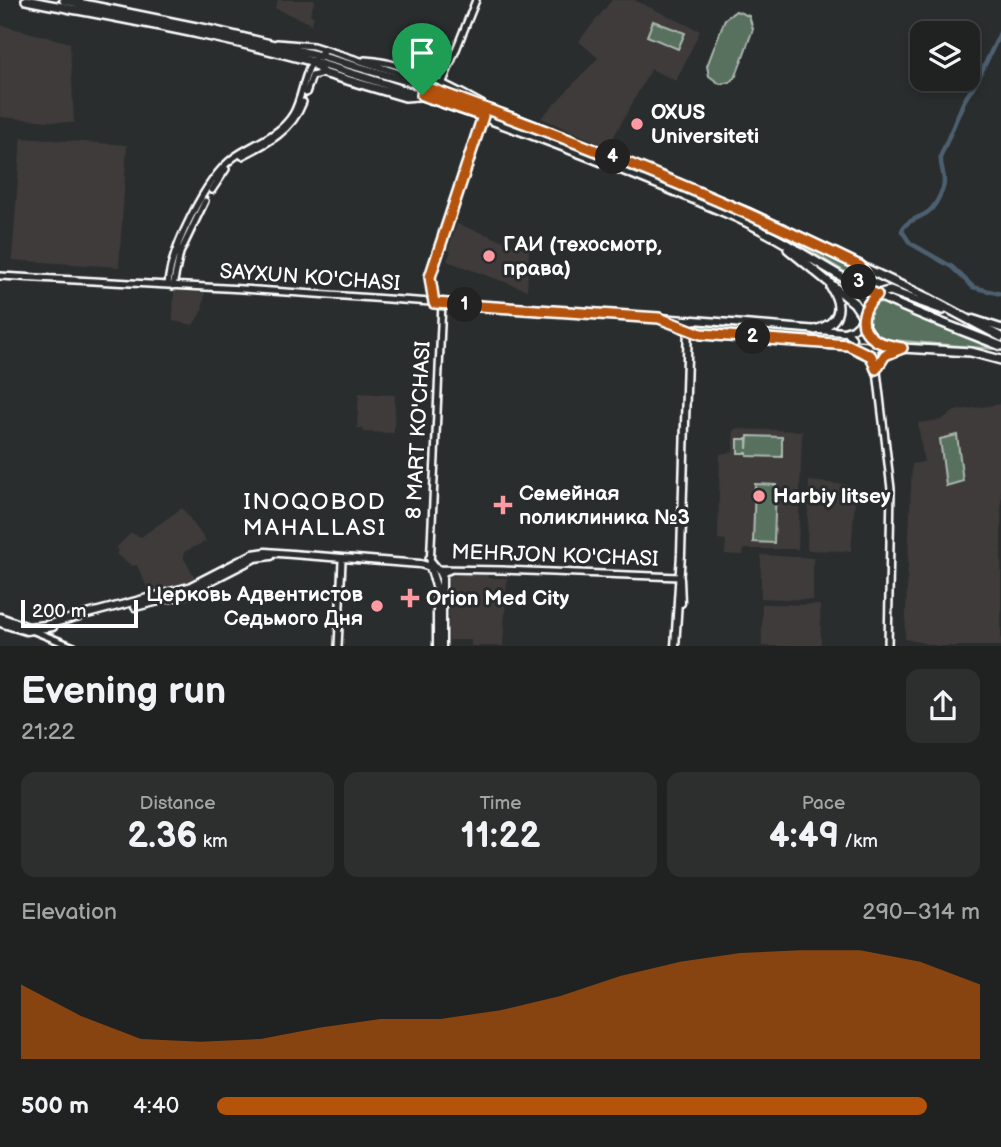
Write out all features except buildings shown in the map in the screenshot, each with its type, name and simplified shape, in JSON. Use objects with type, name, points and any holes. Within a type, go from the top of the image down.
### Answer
[{"type":"main road","points":[[26,0],[183,30],[440,88],[724,202],[1001,337]]},
{"type":"main road","points":[[64,0],[256,41],[483,116],[625,170],[728,214],[771,234],[877,295],[1001,348]]},
{"type":"main road","points":[[314,58],[323,73],[405,97],[422,95],[440,88]]},
{"type":"main road","points":[[422,95],[425,76]]},
{"type":"main road","points":[[771,234],[856,305],[874,346]]},
{"type":"main road","points":[[850,281],[858,282],[864,279],[865,274],[860,266]]},
{"type":"main road","points":[[815,330],[831,324],[839,311],[838,298],[827,282]]},
{"type":"main road","points":[[844,332],[853,329],[862,319],[869,303],[877,295],[890,291],[1001,328]]},
{"type":"main road","points":[[677,646],[682,585],[679,577],[686,346],[687,328],[694,320]]},
{"type":"main road","name":"SAYXUN KO'CHASI","points":[[694,320],[844,332]]},
{"type":"main road","name":"SAYXUN KO'CHASI","points":[[687,328],[701,334],[971,352],[1001,360]]},
{"type":"main road","points":[[844,332],[850,333],[852,337],[848,345],[871,356],[876,369]]},
{"type":"main road","points":[[686,346],[691,336],[701,334]]},
{"type":"main road","points":[[870,336],[880,343],[902,348]]},
{"type":"main road","points":[[876,369],[885,355],[902,348]]},
{"type":"main road","points":[[971,352],[1001,348]]},
{"type":"main road","name":"MEHRJON KO'CHASI","points":[[0,617],[34,627],[136,603],[200,583],[256,552],[434,568]]},
{"type":"main road","name":"MEHRJON KO'CHASI","points":[[0,623],[15,629],[34,631],[183,595],[260,557],[434,568]]},
{"type":"main road","name":"8 MART KO'CHASI","points":[[434,568],[442,578],[439,646]]},
{"type":"main road","name":"8 MART KO'CHASI","points":[[434,568],[439,646]]},
{"type":"main road","points":[[442,578],[443,572],[449,570]]},
{"type":"street","points":[[357,60],[375,60],[425,76],[440,88],[476,0]]},
{"type":"street","points":[[256,41],[313,46],[396,72],[414,83]]},
{"type":"street","points":[[170,286],[172,262],[187,226],[216,176],[233,158],[269,137],[289,120],[300,100],[314,58],[327,50]]},
{"type":"street","points":[[425,76],[446,71]]},
{"type":"street","points":[[170,286],[190,229],[223,172],[235,160],[270,141],[290,126],[299,111],[312,76],[323,73]]},
{"type":"street","points":[[434,303],[430,277],[483,116]]},
{"type":"street","name":"SAYXUN KO'CHASI","points":[[0,275],[694,320]]},
{"type":"street","name":"8 MART KO'CHASI","points":[[434,568],[429,558],[442,303]]},
{"type":"street","name":"SAYXUN KO'CHASI","points":[[659,318],[687,328]]},
{"type":"street","points":[[874,346],[891,496],[888,646]]},
{"type":"street","points":[[420,565],[429,558]]},
{"type":"street","points":[[338,646],[342,561]]},
{"type":"street","name":"MEHRJON KO'CHASI","points":[[434,568],[679,577]]},
{"type":"street","points":[[34,631],[74,646]]},
{"type":"shaded area","points":[[278,0],[315,0],[310,14],[314,17],[311,24],[275,8]]},
{"type":"shaded area","points":[[612,0],[634,0],[700,31],[676,81],[651,69],[608,147],[541,118],[598,58],[579,41]]},
{"type":"shaded area","points":[[0,25],[70,43],[74,123],[0,117]]},
{"type":"shaded area","points":[[21,138],[127,145],[119,267],[12,260]]},
{"type":"shaded area","name":"ГАИ (техосмотр, права)","points":[[457,224],[529,250],[527,290],[447,261]]},
{"type":"shaded area","points":[[174,291],[205,293],[202,311],[193,325],[173,321]]},
{"type":"shaded area","points":[[359,393],[395,395],[394,433],[363,432],[363,428],[357,428]]},
{"type":"shaded area","points":[[1001,404],[1001,646],[938,646],[905,639],[912,464],[924,462],[918,423],[941,420],[955,411]]},
{"type":"shaded area","name":"Harbiy litsey","points":[[734,429],[802,431],[798,549],[744,549],[743,555],[725,554],[726,540],[718,539],[720,454],[733,452]]},
{"type":"shaded area","points":[[809,481],[847,485],[855,500],[851,551],[807,550]]},
{"type":"shaded area","points":[[182,508],[206,541],[184,552],[184,559],[198,583],[151,596],[137,565],[132,566],[116,554],[116,548],[131,533],[141,537]]},
{"type":"shaded area","points":[[761,555],[813,558],[813,600],[761,598]]},
{"type":"shaded area","points":[[487,574],[488,578],[507,578],[503,646],[471,646],[471,640],[449,640],[449,576]]},
{"type":"shaded area","points":[[762,604],[820,605],[821,646],[762,646]]},
{"type":"green space","points":[[736,11],[749,16],[753,29],[736,76],[730,82],[720,84],[709,76],[707,66],[725,19]]},
{"type":"green space","points":[[653,21],[685,33],[678,49],[647,36]]},
{"type":"green space","points":[[764,223],[860,272],[863,277],[857,279]]},
{"type":"green space","points":[[876,300],[993,349],[881,339],[872,330],[869,321],[870,310]]},
{"type":"green space","points":[[694,326],[850,336],[848,341],[702,332]]},
{"type":"green space","points":[[957,435],[963,481],[946,486],[940,439]]},
{"type":"green space","points":[[748,436],[782,437],[782,457],[747,456],[747,453],[738,453],[738,439],[747,439],[747,449]]},
{"type":"green space","points":[[755,484],[776,485],[774,543],[753,542]]},
{"type":"waterway","points":[[1001,31],[964,101],[941,155],[944,184],[939,198],[931,210],[909,222],[902,231],[910,243],[952,267],[973,287],[1001,294]]},
{"type":"place","name":"OXUS Universiteti","points":[[637,124]]},
{"type":"place","name":"ГАИ (техосмотр, права)","points":[[489,256]]},
{"type":"place","name":"Harbiy litsey","points":[[759,496]]},
{"type":"place","name":"Семейная поликлиника №3","points":[[503,505]]},
{"type":"place","name":"Orion Med City","points":[[410,598]]},
{"type":"place","name":"Церковь Адвентистов Седьмого Дня","points":[[377,606]]},
{"type":"district","name":"INOQOBOD MAHALLASI","points":[[315,514]]},
{"type":"route","points":[[423,86],[545,130],[747,212],[860,266],[865,274],[864,279],[858,282],[850,281],[877,295],[864,313],[862,321],[865,329],[876,341],[902,348],[885,355],[876,369],[871,356],[848,345],[701,334],[659,318],[434,303],[430,277],[483,116],[422,95],[423,86]]}]
